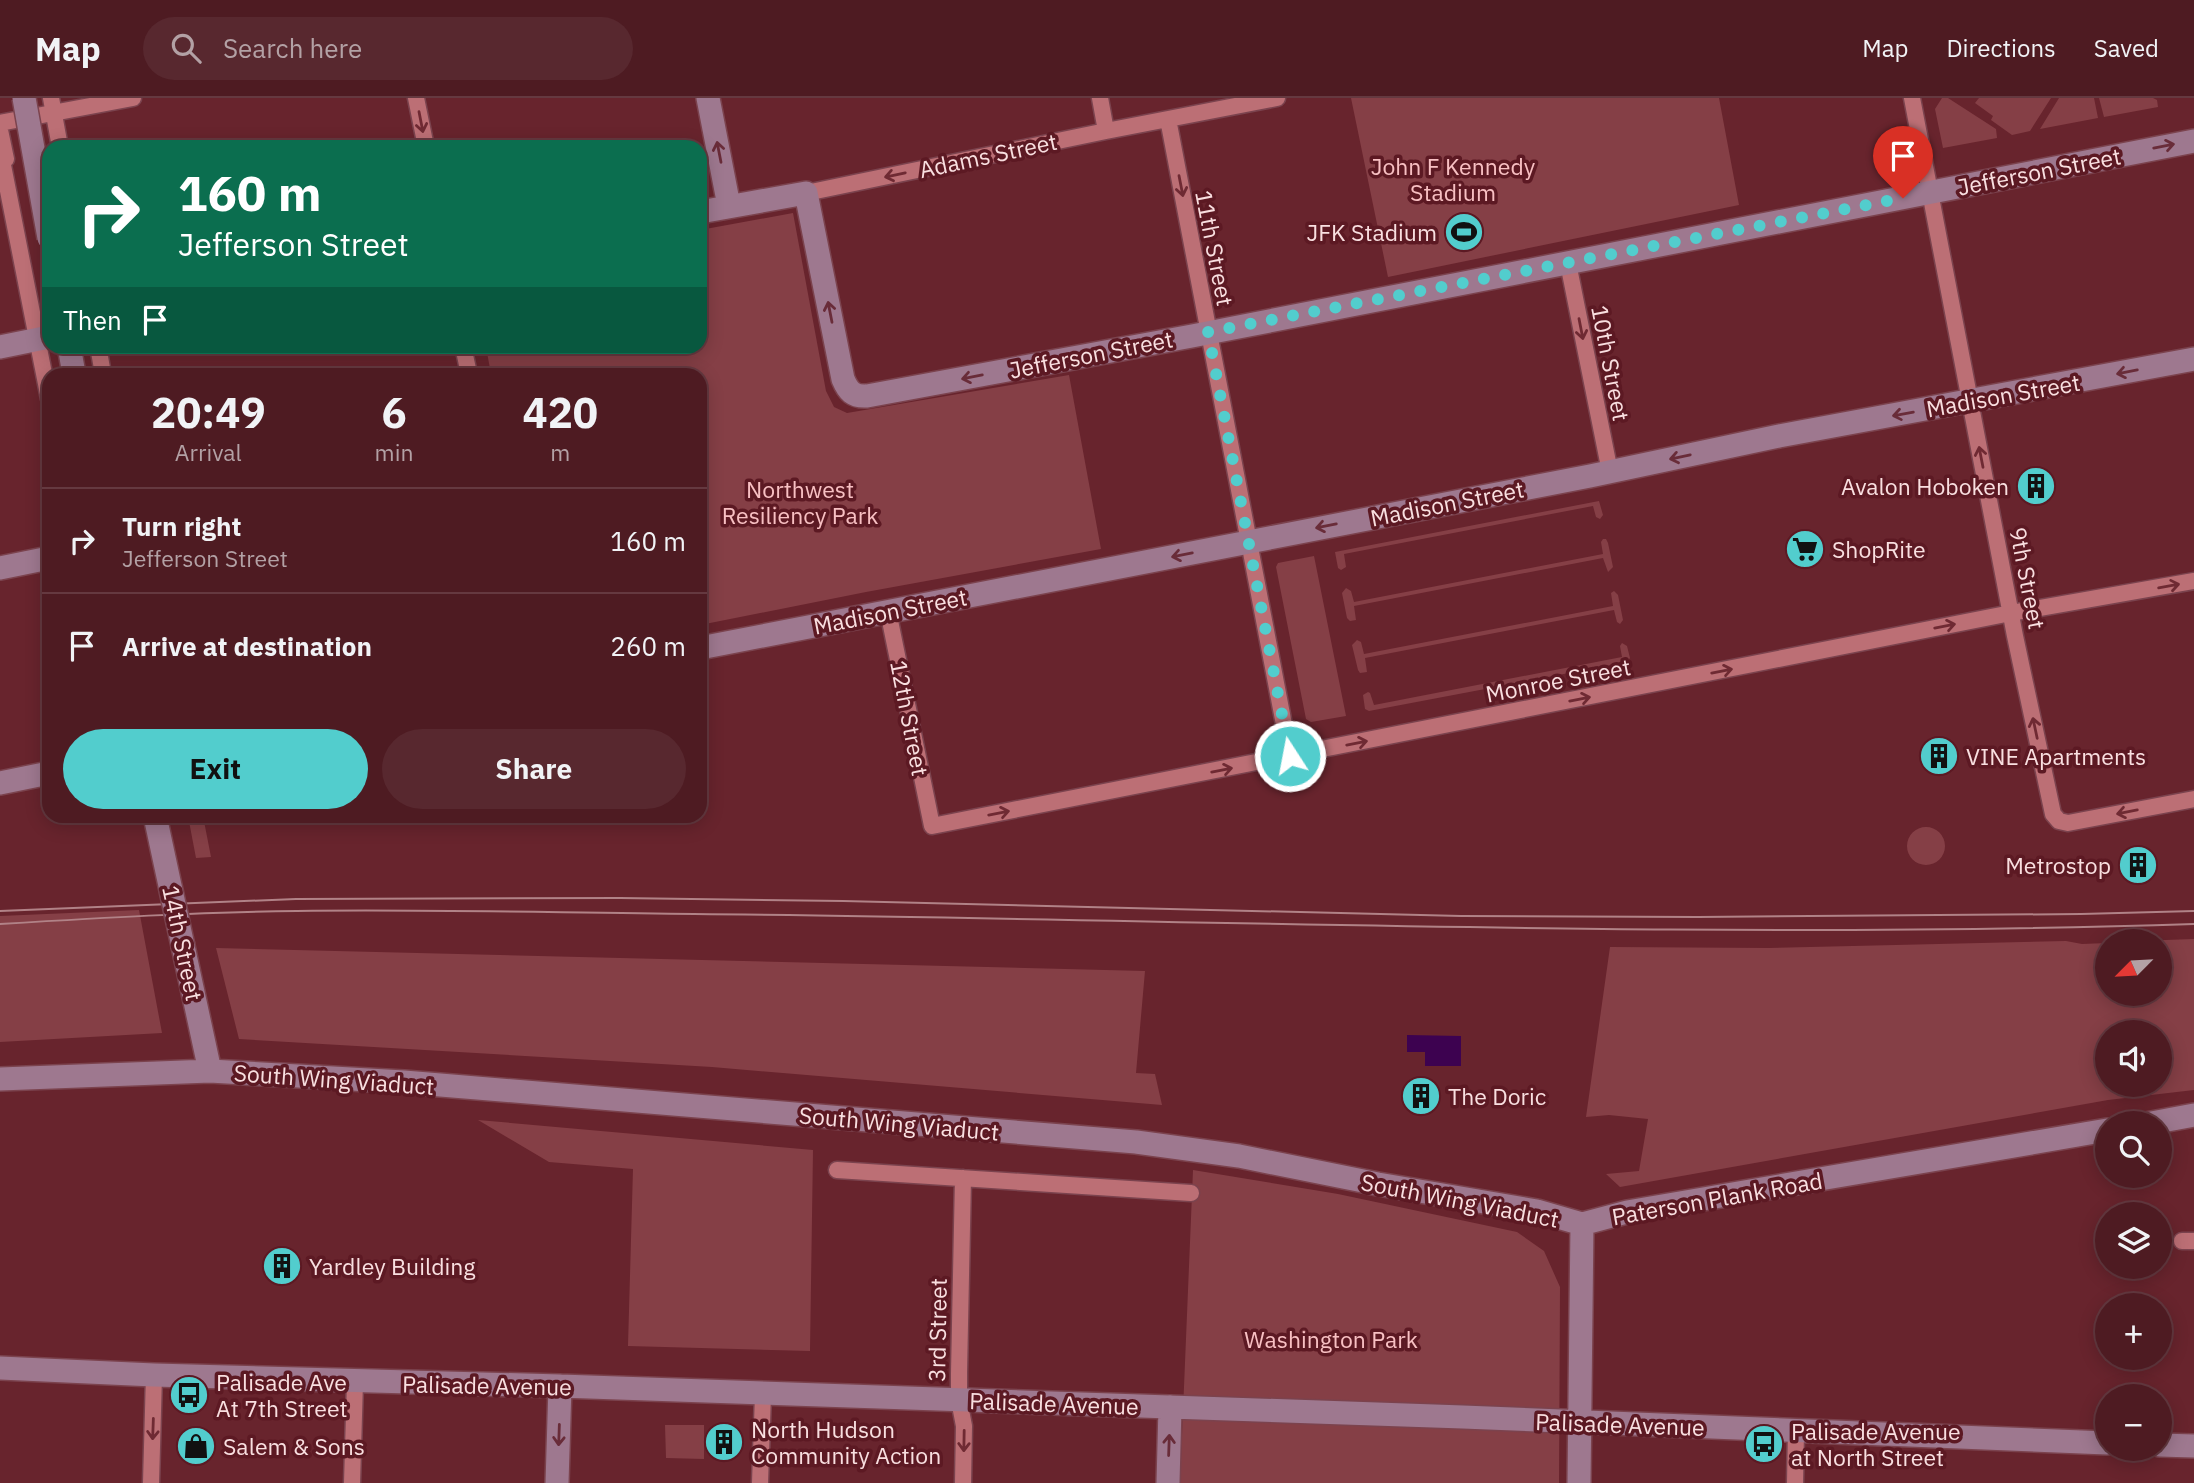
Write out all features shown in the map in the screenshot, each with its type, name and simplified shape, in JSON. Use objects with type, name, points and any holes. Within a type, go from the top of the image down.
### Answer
[{"type":"main road","points":[[24,98],[42,199]]},
{"type":"main road","points":[[708,98],[729,206]]},
{"type":"main road","name":"Jefferson Street","points":[[806,193],[843,379],[847,389],[853,394],[867,396],[2194,141]]},
{"type":"main road","name":"Adams Street","points":[[707,211],[806,193]]},
{"type":"main road","points":[[0,346],[42,338]]},
{"type":"main road","name":"Madison Street","points":[[707,648],[1610,472],[1779,436],[2194,359]]},
{"type":"main road","points":[[0,568],[42,559]]},
{"type":"main road","points":[[0,783],[42,775]]},
{"type":"main road","name":"14th Street","points":[[157,823],[210,1070]]},
{"type":"main road","name":"South Wing Viaduct","points":[[0,1079],[210,1070],[418,1084],[1136,1142],[1239,1156],[1378,1184],[1537,1211],[1582,1224]]},
{"type":"main road","points":[[2172,1119],[2194,1115]]},
{"type":"main road","name":"Paterson Plank Road","points":[[1579,1483],[1582,1224],[1627,1212],[2095,1132]]},
{"type":"main road","name":"Palisade Avenue","points":[[0,1368],[355,1382],[560,1386],[1170,1407],[2095,1443]]},
{"type":"main road","points":[[557,1483],[560,1386]]},
{"type":"main road","points":[[1168,1483],[1170,1407]]},
{"type":"main road","points":[[2172,1445],[2194,1446]]},
{"type":"street","points":[[0,124],[52,105],[133,98]]},
{"type":"street","points":[[416,98],[425,140]]},
{"type":"street","points":[[1100,98],[1106,131]]},
{"type":"street","name":"Adams Street","points":[[806,193],[1277,98]]},
{"type":"street","name":"9th Street","points":[[1912,98],[2050,806],[2059,821],[2068,823],[2194,799]]},
{"type":"street","points":[[52,105],[59,140]]},
{"type":"street","name":"11th Street","points":[[1168,119],[1290,756]]},
{"type":"street","points":[[0,130],[42,333]]},
{"type":"street","points":[[0,150],[42,334]]},
{"type":"street","name":"10th Street","points":[[1568,262],[1610,472]]},
{"type":"street","name":"Monroe Street","points":[[932,826],[2011,613],[2194,581]]},
{"type":"street","name":"12th Street","points":[[888,611],[932,826]]},
{"type":"street","points":[[837,1170],[1191,1193]]},
{"type":"street","name":"3rd Street","points":[[962,1483],[964,1426],[959,1400],[963,1178]]},
{"type":"street","points":[[151,1483],[154,1375]]},
{"type":"street","points":[[352,1483],[355,1382]]},
{"type":"street","points":[[760,1483],[763,1394]]},
{"type":"street","points":[[1794,1483],[1796,1431]]},
{"type":"green space","name":"John F Kennedy Stadium","points":[[1351,98],[1719,98],[1739,205],[1388,277]]},
{"type":"green space","points":[[1942,98],[1948,98],[1996,129],[1997,138],[1943,148],[1935,109]]},
{"type":"green space","points":[[1979,98],[2051,98],[2030,131],[2012,135],[1991,120],[1993,116],[1975,103]]},
{"type":"green space","points":[[2059,98],[2094,98],[2098,118],[2040,129]]},
{"type":"green space","points":[[2099,98],[2153,98],[2157,100],[2158,107],[2104,117]]},
{"type":"green space","name":"Northwest Resiliency Park","points":[[793,213],[826,391],[834,407],[847,413],[1069,375],[1101,549],[707,624],[707,368],[490,368],[487,354],[707,354],[707,229]]},
{"type":"green space","points":[[1599,501],[1603,515],[1600,519],[1596,517],[1593,506],[1344,554],[1346,567],[1341,570],[1338,568],[1335,552]]},
{"type":"green space","points":[[1603,539],[1608,543],[1613,567],[1608,572],[1603,558],[1354,606],[1356,620],[1350,621],[1347,618],[1342,593],[1346,588],[1351,591],[1354,602],[1603,554]]},
{"type":"green space","points":[[1314,556],[1346,716],[1311,722],[1306,719],[1276,567],[1278,563]]},
{"type":"green space","points":[[1614,591],[1618,595],[1623,620],[1620,624],[1614,610],[1365,658],[1367,672],[1360,673],[1358,670],[1352,645],[1357,640],[1361,642],[1364,654],[1613,606],[1611,593]]},
{"type":"green space","points":[[1622,643],[1627,646],[1630,658],[1627,662],[1369,711],[1365,709],[1363,695],[1368,692],[1374,705],[1622,657]]},
{"type":"green space","points":[[189,823],[204,823],[211,857],[196,858]]},
{"type":"green space","points":[[1926,827],[1939,833],[1945,846],[1939,859],[1926,865],[1913,859],[1907,846],[1913,833]]},
{"type":"green space","points":[[139,910],[162,1033],[0,1042],[0,916]]},
{"type":"green space","points":[[2194,939],[2194,1090],[2172,1093],[2172,1020],[2095,1020],[2095,1097],[2134,1097],[1620,1187],[1606,1174],[1639,1171],[1648,1119],[1609,1115],[1586,1117],[1610,947],[1769,948],[2066,941],[2095,943],[2095,1006],[2172,1006],[2172,940]]},
{"type":"green space","points":[[216,948],[1145,971],[1136,1073],[1155,1074],[1162,1105],[712,1067],[239,1039]]},
{"type":"green space","points":[[478,1120],[813,1150],[810,1351],[628,1346],[633,1169],[549,1162]]},
{"type":"green space","name":"Washington Park","points":[[1193,1170],[1338,1194],[1517,1232],[1544,1251],[1560,1287],[1559,1483],[1180,1483]]},
{"type":"green space","points":[[665,1425],[704,1425],[704,1459],[666,1458]]},
{"type":"shaded area","points":[[1407,1035],[1461,1036],[1461,1066],[1425,1066],[1425,1052],[1407,1052]]},
{"type":"tram line","points":[[0,911],[296,899],[620,898],[1461,916],[1698,917],[2194,911]]},
{"type":"tram line","points":[[0,924],[223,913],[397,910],[1632,929],[1819,930],[2194,924]]},
{"type":"place","name":"JFK Stadium","points":[[1464,232]]},
{"type":"place","name":"Avalon Hoboken","points":[[2036,486]]},
{"type":"place","name":"ShopRite","points":[[1805,549]]},
{"type":"place","name":"VINE Apartments","points":[[1939,756]]},
{"type":"place","name":"Metrostop","points":[[2138,865]]},
{"type":"place","name":"The Doric","points":[[1421,1096]]},
{"type":"place","name":"Yardley Building","points":[[282,1266]]},
{"type":"place","name":"Palisade Ave At 7th Street","points":[[189,1395]]},
{"type":"place","name":"North Hudson Community Action","points":[[724,1442]]},
{"type":"place","name":"Palisade Avenue at North Street","points":[[1764,1444]]},
{"type":"place","name":"Salem & Sons","points":[[196,1446]]},
{"type":"route","points":[[1290,756],[1208,332],[1903,198]]}]
